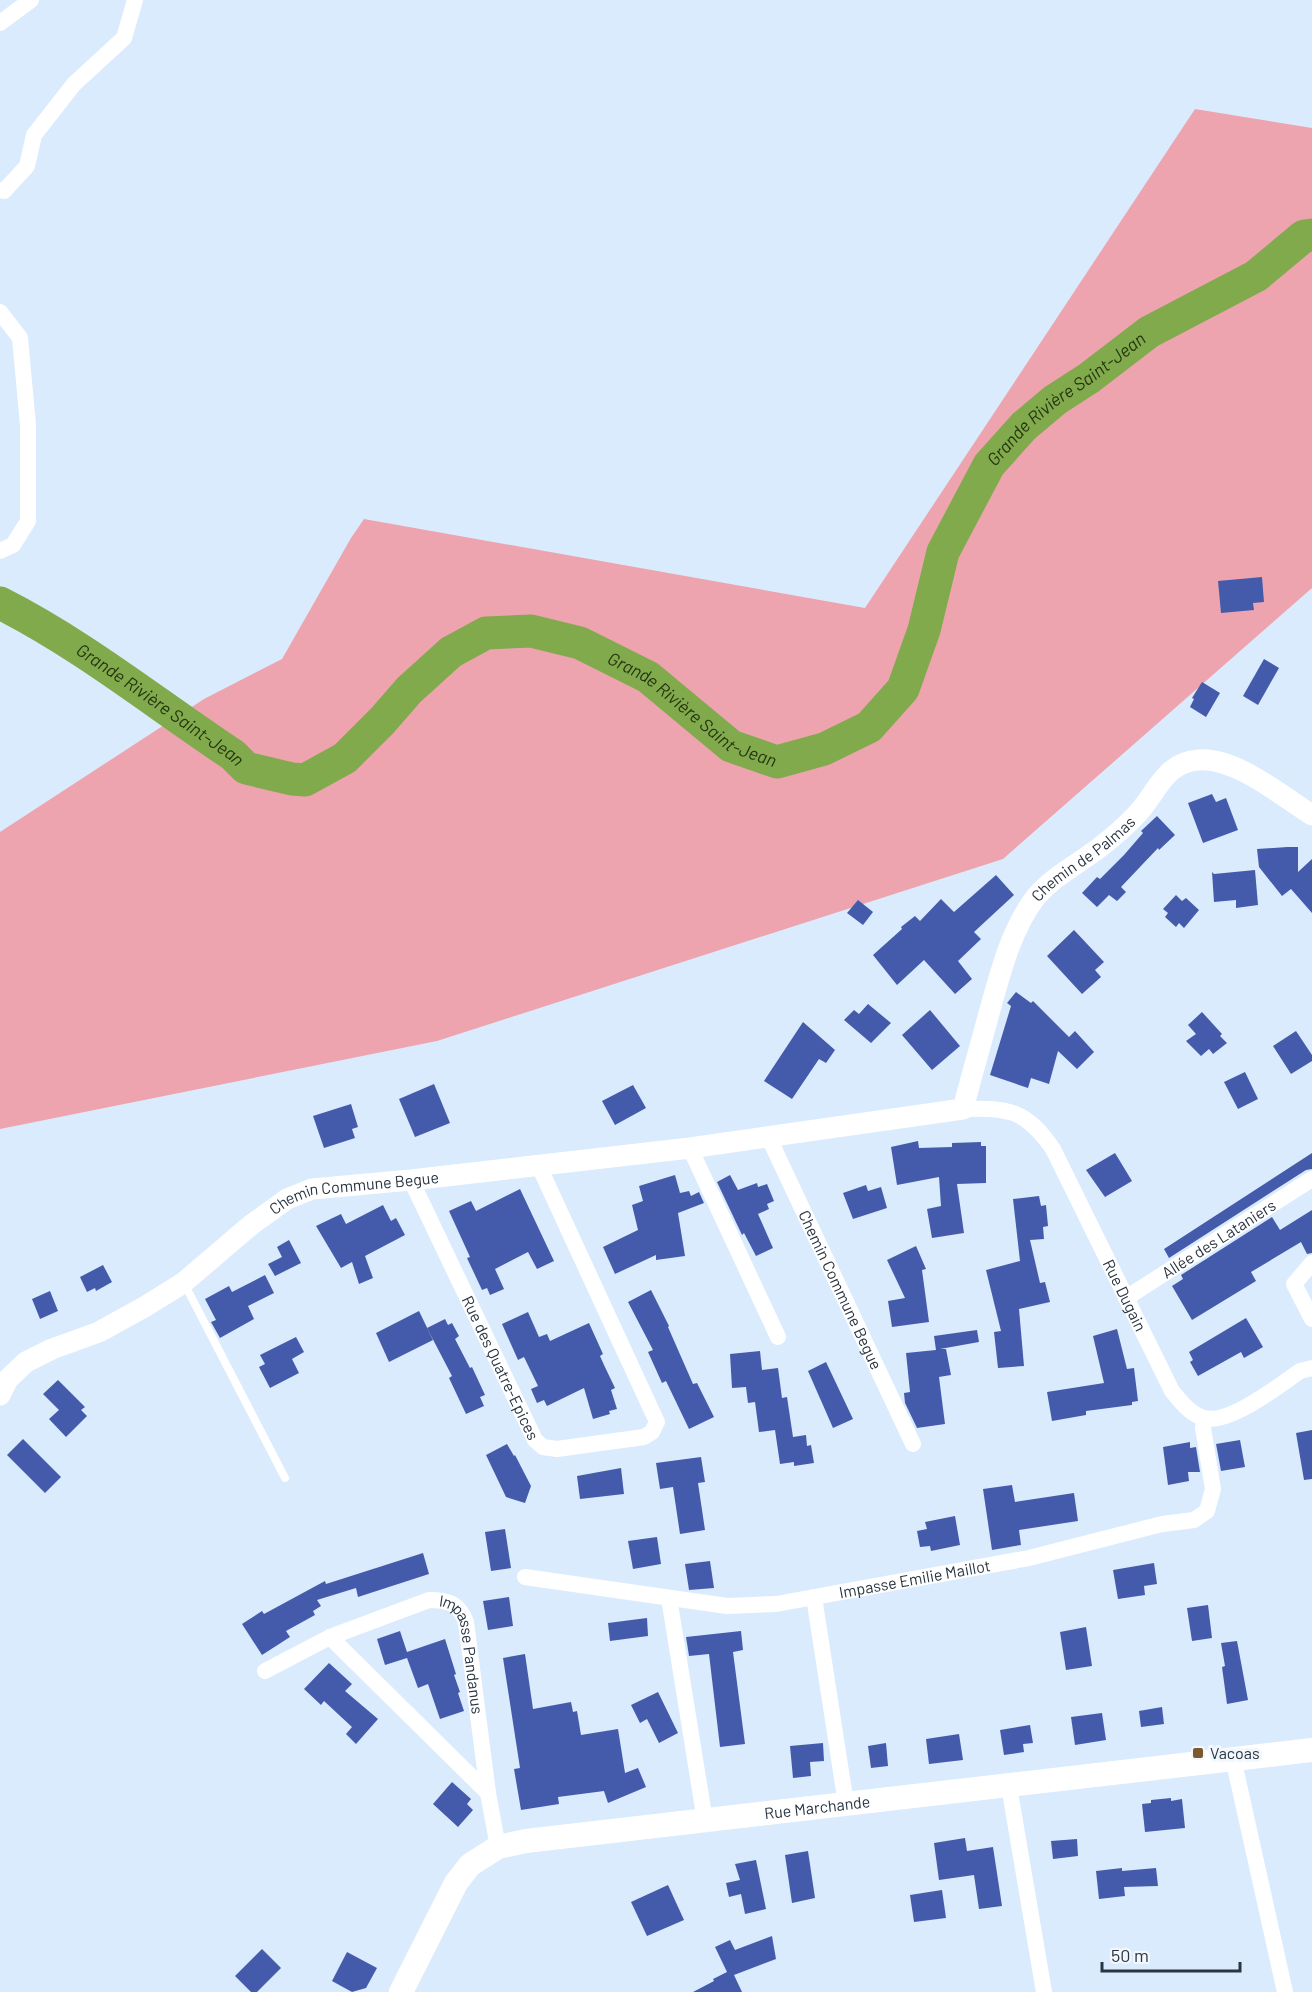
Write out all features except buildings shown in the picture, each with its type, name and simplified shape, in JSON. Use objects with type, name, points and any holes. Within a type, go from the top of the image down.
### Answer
[{"type":"main road","name":"Rue Marchande","points":[[401,1992],[456,1883],[470,1865],[498,1847],[526,1841],[1312,1750]]},
{"type":"street","points":[[0,23],[31,0]]},
{"type":"street","points":[[0,190],[4,191],[27,166],[34,135],[74,84],[124,38],[135,0]]},
{"type":"street","points":[[0,312],[20,338],[28,425],[28,521],[13,545],[0,551]]},
{"type":"street","name":"Chemin de Palmas","points":[[963,1109],[1002,967],[1023,918],[1036,898],[1054,879],[1101,847],[1138,813],[1169,770],[1183,763],[1200,759],[1236,766],[1312,815]]},
{"type":"street","name":"Rue Dugain","points":[[963,1109],[996,1108],[1020,1115],[1039,1129],[1053,1149],[1172,1391],[1186,1408],[1204,1419]]},
{"type":"street","name":"Chemin Commune Begue","points":[[0,1395],[8,1379],[26,1362],[52,1349],[99,1332],[183,1283],[251,1225],[287,1199],[312,1189],[690,1148],[963,1109]]},
{"type":"street","name":"Chemin Commune Begue","points":[[768,1136],[913,1443]]},
{"type":"street","points":[[690,1148],[778,1337]]},
{"type":"street","name":"Rue des Quatre-Epices","points":[[411,1180],[535,1440],[543,1447],[557,1449],[644,1437],[652,1432],[657,1422],[538,1164]]},
{"type":"street","name":"Allée des Lataniers","points":[[1126,1298],[1312,1179]]},
{"type":"street","points":[[1312,1263],[1294,1284],[1312,1319]]},
{"type":"street","points":[[1204,1419],[1239,1411],[1300,1371],[1312,1368]]},
{"type":"street","name":"Impasse Emilie Maillot","points":[[525,1577],[727,1606],[750,1607],[1029,1558],[1162,1524],[1194,1520],[1207,1511],[1213,1490],[1203,1428],[1204,1419]]},
{"type":"street","points":[[814,1597],[846,1804]]},
{"type":"street","points":[[669,1598],[705,1821]]},
{"type":"street","name":"Impasse Pandanus","points":[[265,1671],[330,1637],[429,1600],[453,1603],[462,1611],[466,1622],[498,1847]]},
{"type":"street","points":[[330,1637],[489,1793]]},
{"type":"street","points":[[1233,1758],[1285,1992]]},
{"type":"street","points":[[1009,1786],[1044,1992]]},
{"type":"lane","points":[[183,1283],[285,1478]]},
{"type":"shaded area","points":[[1195,109],[1312,128],[1312,588],[1003,859],[437,1041],[0,1129],[0,832],[204,699],[282,659],[364,519],[865,608]]},
{"type":"waterway","name":"Grande Rivière Saint-Jean","points":[[0,603],[31,619],[90,656],[233,755],[246,768],[292,779],[305,780],[345,758],[409,690],[451,652],[486,633],[531,631],[580,643],[648,677],[731,746],[777,762],[824,749],[869,727],[903,689],[924,630],[943,552],[989,465],[1024,426],[1055,400],[1089,378],[1149,332],[1256,276],[1304,236],[1312,235]]},
{"type":"place","name":"Vacoas","points":[[1198,1753]]}]
